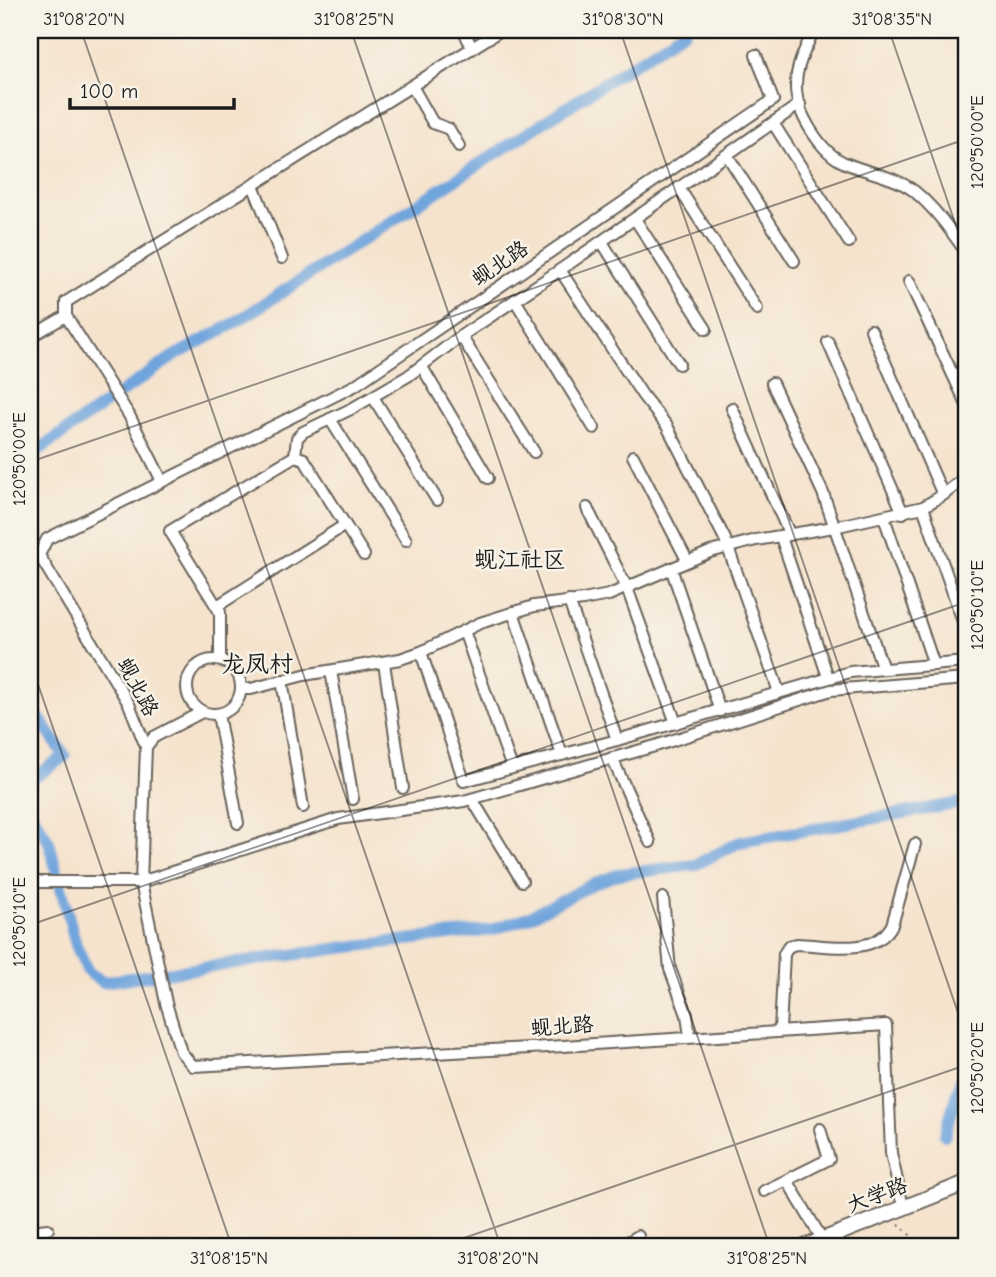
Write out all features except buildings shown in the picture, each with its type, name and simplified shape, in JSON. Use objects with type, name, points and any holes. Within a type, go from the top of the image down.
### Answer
[{"type":"main road","name":"大学路","points":[[804,1247],[966,1183]]},
{"type":"street","points":[[464,30],[472,49]]},
{"type":"street","points":[[162,481],[129,415],[66,316],[66,302],[501,30]]},
{"type":"street","points":[[814,30],[798,70],[796,87],[813,134],[826,151],[842,162],[893,179],[914,191],[950,229],[966,252]]},
{"type":"street","name":"蚬北路","points":[[755,55],[773,100],[354,386],[47,539],[39,555],[129,704],[146,747],[141,882],[162,986],[181,1052],[193,1066],[886,1025],[891,1153],[903,1208]]},
{"type":"street","points":[[412,86],[433,123],[449,129],[459,146]]},
{"type":"street","points":[[295,456],[297,438],[303,432],[373,397],[422,367],[461,336],[800,104]]},
{"type":"street","points":[[773,123],[849,242]]},
{"type":"street","points":[[727,155],[794,261]]},
{"type":"street","points":[[253,185],[282,258]]},
{"type":"street","points":[[679,188],[758,309]]},
{"type":"street","points":[[635,219],[706,329]]},
{"type":"street","points":[[602,242],[679,364]]},
{"type":"street","points":[[560,270],[643,396],[667,426],[728,548],[779,692]]},
{"type":"street","points":[[909,281],[966,403]]},
{"type":"street","points":[[515,300],[594,428]]},
{"type":"street","points":[[30,337],[66,316]]},
{"type":"street","points":[[871,330],[943,495]]},
{"type":"street","points":[[461,336],[534,452]]},
{"type":"street","points":[[828,342],[903,513]]},
{"type":"street","points":[[422,367],[488,478]]},
{"type":"street","points":[[772,383],[823,493],[883,668]]},
{"type":"street","points":[[373,397],[437,500]]},
{"type":"street","points":[[732,408],[785,536],[828,677]]},
{"type":"street","points":[[330,419],[406,540]]},
{"type":"street","points":[[220,660],[220,612],[170,531],[295,456],[304,459],[364,555]]},
{"type":"street","points":[[634,456],[687,560]]},
{"type":"street","points":[[240,689],[384,663],[421,652],[464,631],[513,612],[534,606],[596,598],[627,588],[687,560],[728,548],[903,513],[923,507],[966,477]]},
{"type":"street","points":[[923,507],[966,630]]},
{"type":"street","points":[[587,508],[627,588],[676,723]]},
{"type":"street","points":[[884,517],[934,665]]},
{"type":"street","points":[[217,606],[345,525]]},
{"type":"street","points":[[671,568],[720,710]]},
{"type":"street","points":[[569,601],[617,740]]},
{"type":"street","points":[[513,612],[562,755]]},
{"type":"street","points":[[464,631],[512,768]]},
{"type":"street","points":[[421,652],[464,781],[617,740],[828,677],[862,670],[966,662]]},
{"type":"street","points":[[220,660],[230,665],[238,674],[240,689],[240,696],[234,706],[218,714],[202,712],[193,705],[187,695],[186,684],[190,673],[198,664],[220,660]]},
{"type":"street","points":[[384,663],[403,788]]},
{"type":"street","points":[[331,671],[353,799]]},
{"type":"street","points":[[30,882],[141,882],[338,819],[472,799],[831,690],[966,679]]},
{"type":"street","points":[[282,680],[303,807]]},
{"type":"street","points":[[146,747],[154,737],[202,712]]},
{"type":"street","points":[[218,714],[237,823]]},
{"type":"street","points":[[612,758],[650,842]]},
{"type":"street","points":[[472,799],[522,881]]},
{"type":"street","points":[[780,1030],[784,954],[789,946],[797,944],[857,947],[886,937],[892,925],[915,845]]},
{"type":"street","points":[[663,898],[670,969],[687,1015],[690,1037]]},
{"type":"street","points":[[764,1191],[829,1159],[820,1129]]},
{"type":"street","points":[[788,1180],[822,1239]]},
{"type":"street","points":[[30,1231],[48,1229]]},
{"type":"street","points":[[620,1247],[638,1236]]},
{"type":"path","points":[[888,1213],[922,1247]]},
{"type":"waterway","points":[[30,456],[174,356],[233,324],[686,30]]},
{"type":"waterway","points":[[30,705],[65,756],[30,781]]},
{"type":"waterway","points":[[30,810],[49,842],[76,945],[88,972],[103,982],[340,948],[491,930],[529,917],[593,884],[619,874],[695,865],[740,842],[966,802]]},
{"type":"waterway","points":[[945,1135],[966,1061]]},
{"type":"district","name":"蚬江社区","points":[[520,559]]},
{"type":"district","name":"龙凤村","points":[[257,664]]}]
